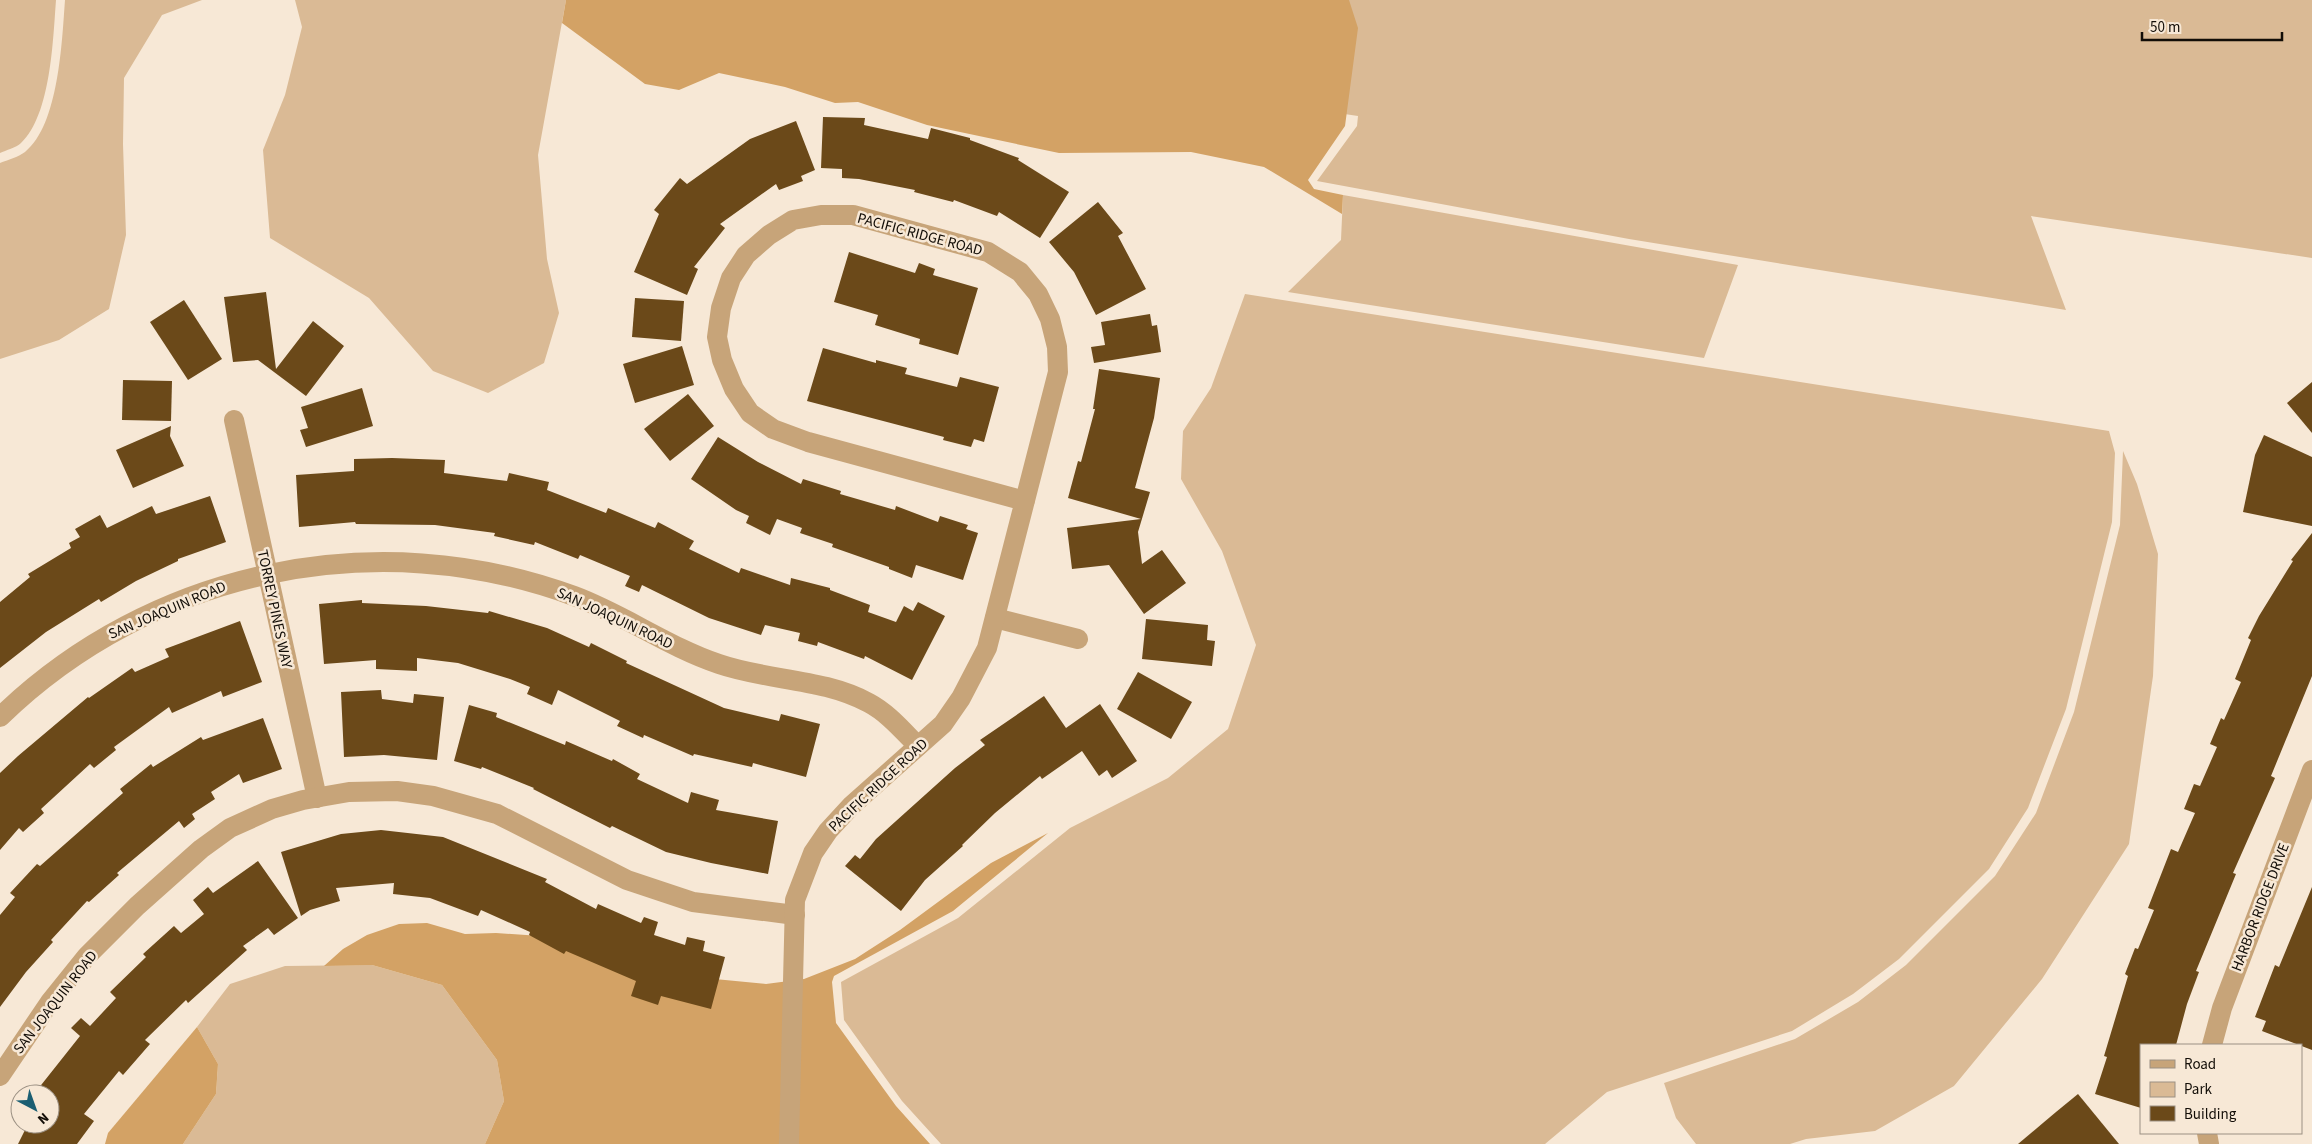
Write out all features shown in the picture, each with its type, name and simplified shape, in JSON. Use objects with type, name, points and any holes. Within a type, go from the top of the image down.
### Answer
[{"type":"street","name":"PACIFIC RIDGE ROAD","points":[[789,1144],[795,900],[813,853],[828,831],[851,806],[944,724],[962,698],[987,648],[995,618],[1025,501],[1058,372],[1057,347],[1050,319],[1038,294],[1020,272],[988,252],[853,215],[821,215],[793,220],[769,235],[746,255],[730,278],[720,308],[717,337],[722,360],[734,389],[750,413],[773,429],[808,442],[1025,501]]},
{"type":"street","name":"TORREY PINES WAY","points":[[234,420],[317,798]]},
{"type":"street","name":"SAN JOAQUIN ROAD","points":[[0,717],[60,667],[109,634],[218,586],[293,568],[366,562],[414,563],[464,567],[528,582],[575,596],[679,648],[719,664],[759,675],[839,690],[871,704],[893,721],[918,746]]},
{"type":"street","points":[[995,618],[1078,639]]},
{"type":"street","name":"HARBOR RIDGE DRIVE","points":[[2212,1044],[2222,1008],[2312,770]]},
{"type":"street","name":"SAN JOAQUIN ROAD","points":[[0,1076],[50,1002],[87,956],[137,906],[201,850],[230,828],[264,813],[317,798],[349,792],[397,791],[433,796],[497,814],[627,880],[693,902],[795,915]]},
{"type":"green space","points":[[0,0],[56,0],[49,76],[39,114],[31,130],[21,143],[14,148],[0,153]]},
{"type":"green space","points":[[65,0],[202,0],[162,15],[124,78],[123,144],[126,235],[109,309],[59,340],[0,359],[0,163],[25,152],[36,139],[45,123],[57,81]]},
{"type":"green space","points":[[295,0],[566,0],[538,155],[547,259],[559,313],[544,363],[488,393],[433,371],[369,298],[270,238],[263,150],[285,95],[302,27]]},
{"type":"green space","points":[[794,0],[2312,0],[2312,258],[2031,216],[2066,310],[1629,239],[1317,181],[1357,126],[1358,116],[1203,93]]},
{"type":"green space","points":[[1343,195],[1738,265],[1704,358],[1288,292],[1341,240]]},
{"type":"green space","points":[[1245,294],[2109,431],[2115,453],[2112,522],[2066,709],[2028,808],[1989,869],[1899,959],[1853,994],[1792,1031],[1607,1092],[1545,1144],[941,1144],[902,1101],[844,1020],[841,982],[958,918],[1070,828],[1168,778],[1228,729],[1256,645],[1222,551],[1181,479],[1183,431],[1211,388]]},
{"type":"green space","points":[[2123,451],[2137,484],[2158,554],[2153,676],[2129,844],[2042,979],[1954,1086],[1875,1131],[1806,1139],[1790,1144],[1696,1144],[1676,1118],[1664,1083],[1795,1039],[1858,1002],[1906,965],[1995,876],[2036,813],[2074,712],[2120,525]]},
{"type":"green space","points":[[372,965],[442,985],[497,1060],[504,1101],[485,1144],[183,1144],[216,1094],[218,1064],[197,1027],[230,984],[285,966]]},
{"type":"shaded area","points":[[566,0],[1349,0],[1358,28],[1345,126],[1308,180],[1314,189],[1343,195],[1342,214],[1264,167],[1191,152],[1059,153],[927,125],[858,102],[835,103],[785,87],[719,73],[679,90],[645,84],[562,23]]},
{"type":"shaded area","points":[[1048,833],[953,911],[834,976],[832,982],[836,1023],[896,1106],[930,1144],[485,1144],[504,1101],[497,1060],[442,985],[372,965],[324,966],[343,949],[367,935],[399,924],[427,923],[465,934],[496,933],[555,937],[694,977],[766,984],[804,979],[855,959],[900,930],[991,863]]},
{"type":"shaded area","points":[[197,1027],[218,1064],[216,1094],[183,1144],[105,1144],[108,1133]]},
{"type":"building","points":[[823,117],[865,118],[864,125],[928,139],[931,128],[970,138],[970,140],[1019,158],[1018,160],[1069,192],[1040,238],[999,212],[997,216],[954,200],[953,202],[914,192],[915,190],[859,179],[842,178],[842,169],[821,168]]},
{"type":"building","points":[[796,121],[815,170],[801,176],[803,181],[779,190],[776,184],[720,224],[725,228],[694,267],[698,269],[687,295],[634,272],[659,214],[654,210],[680,178],[687,184],[750,139]]},
{"type":"building","points":[[1098,202],[1123,233],[1118,236],[1146,289],[1096,315],[1074,272],[1049,242]]},
{"type":"building","points":[[849,252],[915,273],[919,263],[935,269],[933,275],[978,288],[958,355],[919,344],[920,339],[875,325],[878,315],[834,302]]},
{"type":"building","points":[[266,292],[276,369],[313,321],[344,346],[306,396],[258,360],[233,362],[224,297]]},
{"type":"building","points":[[635,298],[684,301],[681,341],[632,337]]},
{"type":"building","points":[[184,300],[222,359],[188,380],[150,322]]},
{"type":"building","points":[[1150,314],[1152,326],[1157,325],[1161,352],[1094,363],[1091,347],[1105,345],[1101,322]]},
{"type":"building","points":[[682,346],[694,385],[635,403],[623,364]]},
{"type":"building","points":[[823,348],[876,363],[876,360],[907,368],[905,374],[957,387],[960,377],[999,387],[984,442],[974,439],[971,447],[943,440],[944,437],[807,401]]},
{"type":"building","points":[[1099,369],[1160,378],[1154,418],[1135,488],[1150,492],[1138,532],[1142,564],[1162,550],[1186,583],[1144,614],[1109,565],[1072,569],[1067,528],[1141,519],[1068,498],[1078,461],[1081,462],[1095,409],[1093,409]]},
{"type":"building","points":[[123,380],[172,381],[171,421],[122,420]]},
{"type":"building","points":[[2312,382],[2312,433],[2287,403]]},
{"type":"building","points":[[362,388],[373,426],[306,447],[300,430],[308,428],[301,407]]},
{"type":"building","points":[[688,394],[714,426],[670,461],[644,429]]},
{"type":"building","points":[[171,426],[170,436],[184,466],[133,488],[116,450]]},
{"type":"building","points":[[2264,435],[2312,457],[2312,526],[2243,512],[2255,455]]},
{"type":"building","points":[[718,437],[758,462],[801,484],[803,479],[841,491],[840,494],[895,510],[896,506],[938,522],[940,516],[968,525],[966,529],[978,533],[963,580],[916,565],[912,578],[889,569],[889,567],[832,547],[833,544],[800,533],[802,528],[777,519],[770,535],[746,523],[749,516],[736,510],[691,479]]},
{"type":"building","points":[[354,459],[445,460],[444,473],[507,481],[509,473],[549,482],[547,490],[606,513],[608,508],[655,528],[658,522],[694,541],[689,549],[739,573],[741,568],[790,585],[791,578],[830,588],[830,590],[870,605],[868,612],[896,622],[904,606],[913,611],[918,602],[945,616],[912,680],[865,656],[864,659],[818,642],[817,646],[798,641],[800,633],[765,625],[761,635],[709,618],[642,585],[639,592],[625,586],[630,576],[580,555],[578,559],[535,542],[534,545],[494,536],[495,533],[435,525],[356,524],[355,522],[299,527],[296,475],[354,471]]},
{"type":"building","points":[[210,496],[226,542],[178,559],[178,561],[136,581],[101,602],[99,599],[46,632],[0,668],[0,602],[30,577],[28,574],[71,548],[69,543],[80,537],[75,529],[100,515],[107,528],[152,506],[156,514]]},
{"type":"building","points":[[2312,533],[2312,676],[2271,776],[2275,778],[2233,873],[2236,874],[2196,971],[2199,972],[2187,1004],[2176,1044],[2140,1044],[2140,1108],[2095,1094],[2107,1057],[2104,1056],[2128,976],[2125,974],[2135,948],[2138,949],[2154,910],[2148,908],[2171,849],[2178,852],[2195,813],[2184,809],[2194,784],[2200,786],[2217,747],[2210,744],[2221,718],[2224,720],[2241,682],[2235,679],[2251,640],[2248,638],[2259,616],[2293,561],[2291,560]]},
{"type":"building","points":[[362,600],[362,603],[426,606],[488,613],[489,611],[547,628],[589,647],[591,643],[627,661],[626,663],[724,708],[779,721],[781,714],[820,724],[806,777],[753,763],[752,767],[694,754],[693,756],[644,735],[643,738],[617,726],[620,721],[558,690],[552,705],[527,694],[530,687],[458,663],[417,658],[417,671],[376,669],[376,660],[324,664],[319,604]]},
{"type":"building","points":[[1146,619],[1208,625],[1207,640],[1215,641],[1212,666],[1142,659]]},
{"type":"building","points":[[240,621],[262,682],[223,697],[221,691],[172,713],[169,707],[114,747],[116,750],[94,768],[90,764],[41,809],[44,813],[23,832],[19,828],[0,850],[0,773],[88,697],[132,668],[135,672],[169,657],[165,649]]},
{"type":"building","points":[[1138,672],[1192,702],[1171,739],[1117,709]]},
{"type":"building","points":[[381,690],[382,699],[413,703],[414,694],[444,697],[437,760],[384,755],[344,757],[341,692]]},
{"type":"building","points":[[1044,696],[1066,728],[1100,704],[1137,761],[1112,778],[1107,770],[1099,776],[1082,751],[1042,779],[1040,776],[995,813],[963,846],[925,880],[901,911],[845,866],[855,855],[860,859],[876,839],[955,768],[985,745],[980,740]]},
{"type":"building","points":[[469,705],[497,713],[496,717],[565,745],[566,741],[612,761],[613,759],[640,774],[637,779],[688,803],[691,792],[719,800],[716,810],[778,821],[768,874],[666,852],[612,826],[610,828],[534,788],[482,767],[481,769],[454,761]]},
{"type":"building","points":[[263,718],[282,769],[243,783],[239,774],[211,792],[215,799],[192,814],[195,819],[184,828],[179,821],[117,873],[119,875],[89,902],[87,901],[51,940],[53,942],[26,972],[0,1007],[0,915],[15,897],[10,893],[37,864],[40,866],[123,793],[120,789],[151,764],[153,767],[201,737],[203,740]]},
{"type":"building","points":[[381,830],[443,837],[547,879],[545,882],[596,909],[598,904],[641,923],[644,917],[658,922],[654,935],[685,945],[687,937],[705,941],[703,951],[725,957],[711,1009],[661,996],[658,1005],[631,996],[636,981],[566,951],[564,954],[529,935],[530,932],[481,910],[478,916],[430,898],[393,894],[394,883],[336,888],[340,901],[310,910],[301,916],[281,852],[341,834]]},
{"type":"building","points":[[258,861],[298,918],[274,935],[268,928],[243,946],[247,950],[188,1003],[186,1000],[145,1040],[150,1044],[123,1075],[119,1071],[84,1114],[94,1121],[77,1144],[18,1144],[23,1134],[60,1134],[60,1084],[42,1084],[80,1036],[71,1028],[81,1018],[90,1026],[116,998],[110,992],[146,957],[143,954],[174,926],[181,933],[204,914],[193,900],[208,887],[213,893]]},
{"type":"building","points":[[2312,887],[2312,1050],[2302,1046],[2302,1044],[2296,1044],[2262,1031],[2266,1021],[2255,1017],[2275,965],[2279,967]]},
{"type":"building","points":[[2078,1094],[2119,1144],[2018,1144],[2056,1112]]}]
